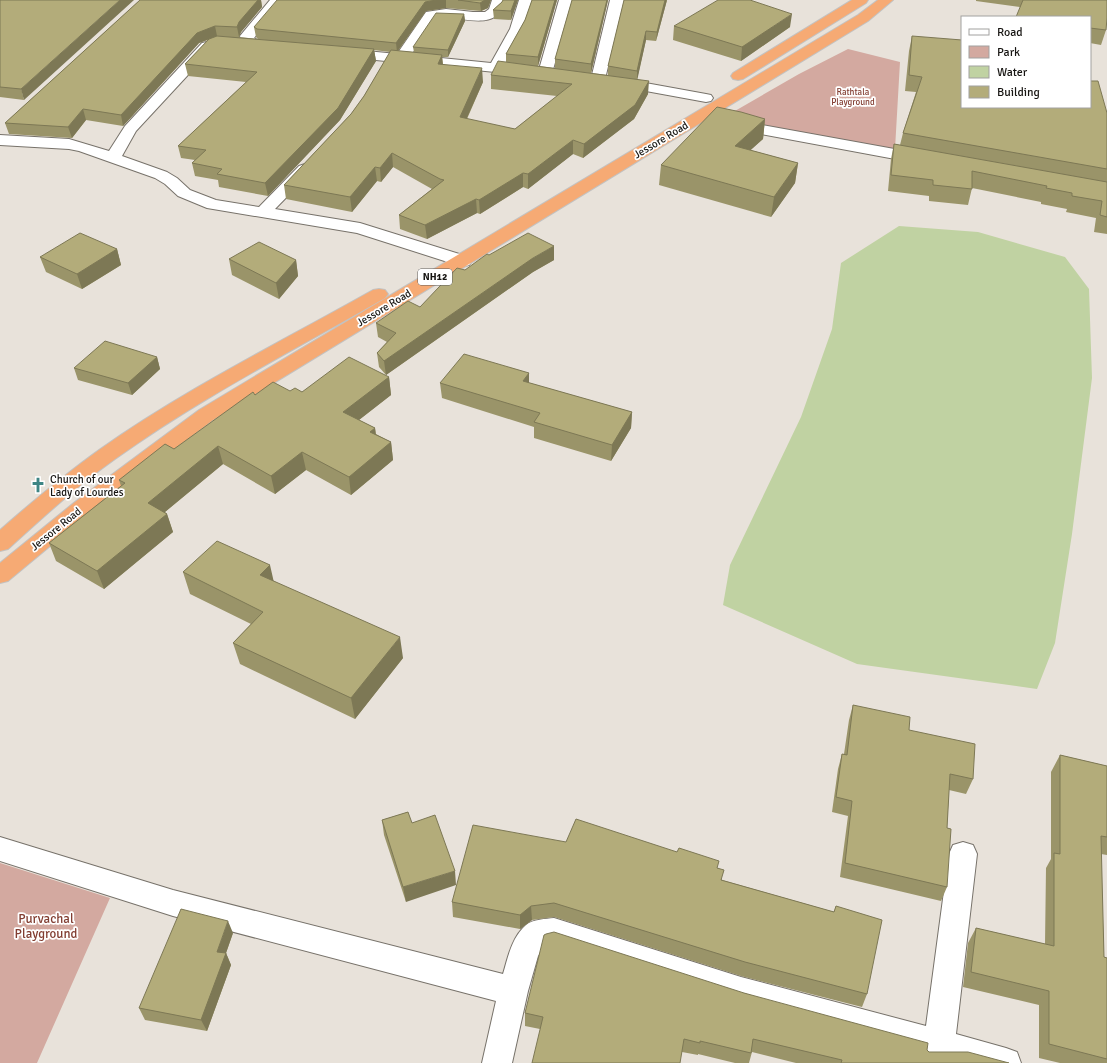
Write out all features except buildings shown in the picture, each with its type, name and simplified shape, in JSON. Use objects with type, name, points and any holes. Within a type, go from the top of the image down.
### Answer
[{"type":"highway","name":"NH12","points":[[0,543],[51,498],[121,444],[193,398],[388,289],[706,98],[782,48],[861,0]]},
{"type":"highway","name":"Jessore Road","points":[[0,575],[83,507],[206,415],[863,18],[886,0]]},
{"type":"street","points":[[254,44],[247,40],[247,36],[277,0]]},
{"type":"street","points":[[389,62],[431,15],[444,13],[487,16],[494,11],[499,0]]},
{"type":"street","points":[[495,68],[517,29],[526,0]]},
{"type":"street","points":[[331,52],[389,62],[495,68],[552,74],[566,0]]},
{"type":"street","points":[[617,0],[591,78],[706,98]]},
{"type":"street","points":[[113,158],[126,134],[147,108],[205,47],[211,43],[227,42],[284,47]]},
{"type":"street","points":[[697,118],[934,161]]},
{"type":"street","points":[[2,132],[85,148],[161,175],[171,181],[184,193],[201,201],[228,207],[360,228],[463,261]]},
{"type":"street","points":[[263,212],[314,158]]},
{"type":"street","points":[[0,849],[173,903],[513,991]]},
{"type":"street","points":[[938,1054],[963,854]]},
{"type":"street","points":[[497,1063],[513,991],[525,950],[537,934],[554,931],[938,1054],[1006,1063]]},
{"type":"green space","name":"Rathtala Playground","points":[[848,49],[900,62],[895,149],[721,119],[799,74]]},
{"type":"green space","name":"Purvachal Playground","points":[[0,863],[110,898],[37,1063],[0,1063]]},
{"type":"water","points":[[899,226],[978,232],[1065,257],[1089,289],[1092,378],[1072,534],[1055,643],[1037,689],[857,664],[723,605],[730,565],[801,417],[832,329],[841,263]]},
{"type":"place","name":"Church of our Lady of Lourdes","points":[[38,485]]}]
